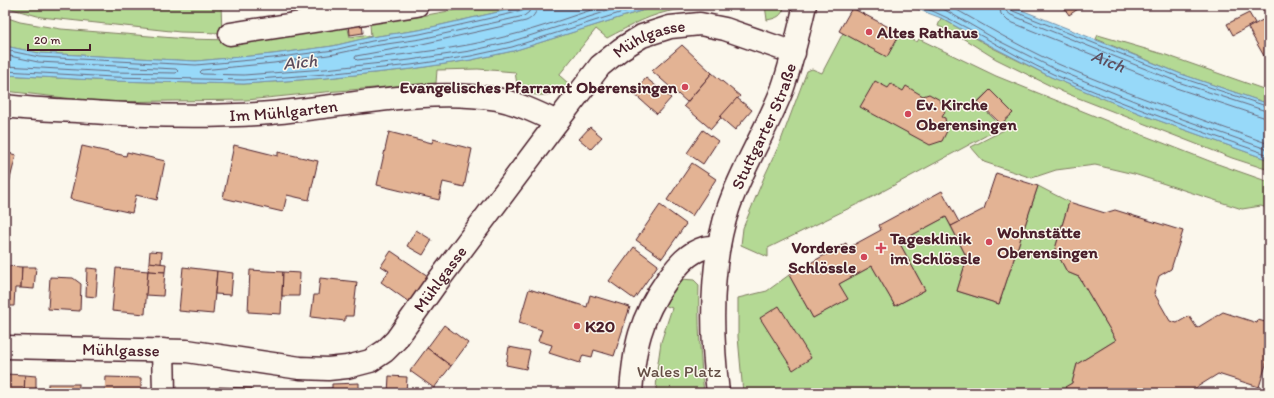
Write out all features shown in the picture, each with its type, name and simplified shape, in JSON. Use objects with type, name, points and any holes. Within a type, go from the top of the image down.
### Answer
[{"type":"street","points":[[230,34],[417,5]]},
{"type":"street","name":"Stuttgarter Straße","points":[[718,393],[714,356],[713,307],[719,246],[728,210],[741,176],[781,91],[794,53],[805,5]]},
{"type":"street","name":"Mühlgasse","points":[[5,346],[187,351],[300,368],[328,369],[347,367],[370,361],[385,351],[396,340],[556,122],[600,66],[621,49],[642,36],[670,27],[700,24],[725,29],[794,53]]},
{"type":"street","name":"Im Mühlgarten","points":[[5,106],[99,113],[175,116],[271,113],[421,96],[459,95],[499,100],[531,110],[556,122]]},
{"type":"street","points":[[631,393],[634,362],[639,335],[656,296],[681,261],[704,248],[719,246]]},
{"type":"street","points":[[163,350],[164,393]]},
{"type":"green space","points":[[5,5],[221,5],[222,33],[180,32],[41,17],[5,7]]},
{"type":"green space","points":[[482,5],[529,5],[419,30],[371,37],[370,24],[374,21],[410,18]]},
{"type":"green space","points":[[660,5],[718,5],[718,9],[687,9],[659,14],[607,38],[596,29],[559,75],[569,84],[559,91],[549,95],[533,95],[518,91],[515,72],[478,69],[437,70],[436,83],[247,100],[100,102],[5,91],[5,75],[112,81],[244,84],[326,78],[412,69],[471,60],[513,51]]},
{"type":"green space","points":[[765,5],[785,5],[779,16],[767,20]]},
{"type":"green space","points":[[5,17],[20,22],[61,29],[187,39],[231,40],[347,25],[350,37],[364,35],[371,37],[333,46],[273,54],[196,61],[39,53],[5,46]]},
{"type":"green space","points":[[941,18],[993,48],[1051,77],[1146,116],[1269,160],[1269,170],[1232,158],[1063,92],[996,59],[956,34],[938,26]]},
{"type":"green space","points":[[843,33],[900,33],[917,42],[919,39],[996,76],[1212,162],[1269,182],[1269,209],[1261,206],[1242,209],[1134,174],[1095,165],[1056,170],[1032,178],[984,162],[971,147],[1004,130],[1001,124],[1013,113],[990,90],[977,102],[1002,127],[872,197],[768,248],[768,257],[741,245],[743,228],[780,143],[807,71],[812,69],[822,73]]},
{"type":"green space","points":[[1098,35],[1166,55],[1269,91],[1269,104],[1181,74],[1096,39]]},
{"type":"green space","points":[[1038,186],[1069,202],[1055,249],[1067,272],[1079,277],[1116,340],[1077,364],[1072,383],[1066,387],[1069,393],[743,393],[738,337],[738,298],[767,291],[789,275],[813,318],[847,299],[839,284],[872,266],[895,306],[925,290],[899,242],[946,217],[967,258],[957,291],[999,304]]},
{"type":"green space","name":"Wales Platz","points":[[681,279],[694,280],[699,285],[701,366],[704,393],[656,393],[657,370],[661,342],[672,308],[659,303]]},
{"type":"water","name":"Aich","points":[[529,5],[660,5],[513,51],[471,60],[412,69],[326,78],[244,84],[112,81],[5,75],[5,46],[39,53],[196,61],[273,54],[333,46],[371,37],[419,30]]},
{"type":"water","name":"Aich","points":[[907,5],[1009,5],[1181,74],[1269,104],[1269,160],[1146,116],[1051,77],[941,18]]},
{"type":"building","points":[[1062,5],[1084,5],[1069,15]]},
{"type":"building","name":"Altes Rathaus","points":[[852,8],[900,33],[887,57],[839,31]]},
{"type":"building","points":[[1249,13],[1255,23],[1233,35],[1227,24]]},
{"type":"building","points":[[1268,17],[1269,62],[1268,63],[1248,28]]},
{"type":"building","points":[[362,22],[363,33],[350,35],[349,24]]},
{"type":"building","name":"Evangelisches Pfarramt Oberensingen","points":[[682,45],[712,73],[687,102],[652,71]]},
{"type":"building","points":[[712,73],[740,96],[711,129],[684,106]]},
{"type":"building","points":[[646,78],[671,98],[657,114],[633,93]]},
{"type":"building","name":"Ev. Kirche Oberensingen","points":[[875,81],[888,88],[891,84],[903,91],[906,86],[923,96],[929,94],[940,100],[945,112],[942,117],[945,118],[947,131],[942,141],[930,145],[860,107]]},
{"type":"building","points":[[990,90],[1013,113],[1001,124],[978,102]]},
{"type":"building","points":[[737,98],[752,110],[735,130],[720,117]]},
{"type":"building","points":[[590,127],[602,137],[591,149],[579,139]]},
{"type":"building","points":[[703,130],[718,141],[703,164],[687,153]]},
{"type":"building","points":[[389,132],[432,143],[433,139],[472,149],[464,187],[443,182],[439,200],[377,185]]},
{"type":"building","points":[[234,145],[278,156],[278,152],[318,161],[309,200],[287,195],[283,212],[223,198]]},
{"type":"building","points":[[82,146],[126,156],[127,152],[165,161],[157,200],[136,195],[132,213],[70,199]]},
{"type":"building","points":[[5,152],[16,155],[6,195],[5,194]]},
{"type":"building","points":[[692,163],[716,179],[692,216],[667,200]]},
{"type":"building","name":"Wohnstätte Oberensingen","points":[[996,173],[1038,186],[999,304],[957,291],[967,258],[951,226],[984,209]]},
{"type":"building","name":"Vorderes Schlössle","points":[[942,191],[959,222],[951,226],[946,217],[899,242],[925,290],[895,306],[872,266],[839,284],[848,299],[813,318],[789,275],[846,243],[848,248],[881,230],[879,225]]},
{"type":"building","points":[[1069,202],[1105,213],[1115,210],[1183,231],[1171,269],[1159,276],[1154,293],[1170,321],[1177,323],[1189,316],[1197,328],[1223,312],[1257,323],[1258,320],[1269,323],[1269,355],[1259,387],[1218,374],[1189,393],[1069,393],[1065,387],[1072,383],[1077,364],[1116,340],[1079,277],[1067,272],[1055,249]]},
{"type":"building","points":[[660,205],[686,224],[662,258],[636,240]]},
{"type":"building","points":[[416,230],[432,240],[423,255],[407,246]]},
{"type":"building","points":[[634,247],[658,265],[634,299],[609,281]]},
{"type":"building","points":[[150,251],[162,252],[161,264],[149,262]]},
{"type":"building","points":[[391,251],[428,276],[409,302],[381,282],[389,271],[381,266]]},
{"type":"building","points":[[149,262],[166,264],[165,272],[148,271]]},
{"type":"building","points":[[5,266],[22,267],[21,288],[15,288],[14,306],[5,306]]},
{"type":"building","points":[[22,267],[36,267],[34,289],[21,288]]},
{"type":"building","points":[[183,267],[217,271],[213,314],[179,311]]},
{"type":"building","points":[[87,268],[98,269],[96,297],[86,296]]},
{"type":"building","points":[[116,268],[148,271],[145,314],[112,311]]},
{"type":"building","points":[[250,270],[283,272],[281,314],[248,312]]},
{"type":"building","points":[[148,271],[165,272],[163,296],[146,295]]},
{"type":"building","points":[[217,271],[233,273],[231,295],[215,294]]},
{"type":"building","points":[[283,272],[300,273],[299,296],[282,296]]},
{"type":"building","points":[[50,277],[73,278],[81,284],[80,311],[48,309]]},
{"type":"building","points":[[320,278],[357,282],[353,316],[345,316],[345,321],[311,317],[314,295],[318,295]]},
{"type":"building","name":"K20","points":[[529,289],[587,307],[590,295],[630,307],[614,356],[594,350],[592,357],[583,355],[580,363],[549,353],[552,345],[538,341],[542,330],[519,323]]},
{"type":"building","points":[[779,306],[811,358],[793,370],[760,318]]},
{"type":"building","points":[[444,325],[468,343],[451,366],[427,348]]},
{"type":"building","points":[[509,347],[530,351],[526,369],[506,365]]},
{"type":"building","points":[[427,348],[451,366],[434,388],[410,371]]},
{"type":"building","points":[[5,374],[25,375],[24,393],[5,393]]},
{"type":"building","points":[[25,375],[36,376],[36,393],[24,393]]},
{"type":"building","points":[[389,376],[407,377],[406,393],[388,393]]},
{"type":"building","points":[[106,377],[141,378],[141,393],[105,393]]},
{"type":"building","points":[[359,383],[359,393],[332,393],[332,384]]},
{"type":"building","points":[[48,384],[79,384],[79,393],[48,393]]},
{"type":"building","points":[[219,387],[252,388],[252,393],[218,393]]},
{"type":"building","points":[[332,388],[332,393],[310,393],[310,389]]},
{"type":"place","name":"Altes Rathaus","points":[[869,32]]},
{"type":"place","name":"Evangelisches Pfarramt Oberensingen","points":[[685,87]]},
{"type":"place","name":"Ev. Kirche Oberensingen","points":[[908,114]]},
{"type":"place","name":"Wohnstätte Oberensingen","points":[[989,242]]},
{"type":"place","name":"Tagesklinik im Schlössle","points":[[881,248]]},
{"type":"place","name":"Vorderes Schlössle","points":[[864,257]]},
{"type":"place","name":"K20","points":[[577,326]]}]
